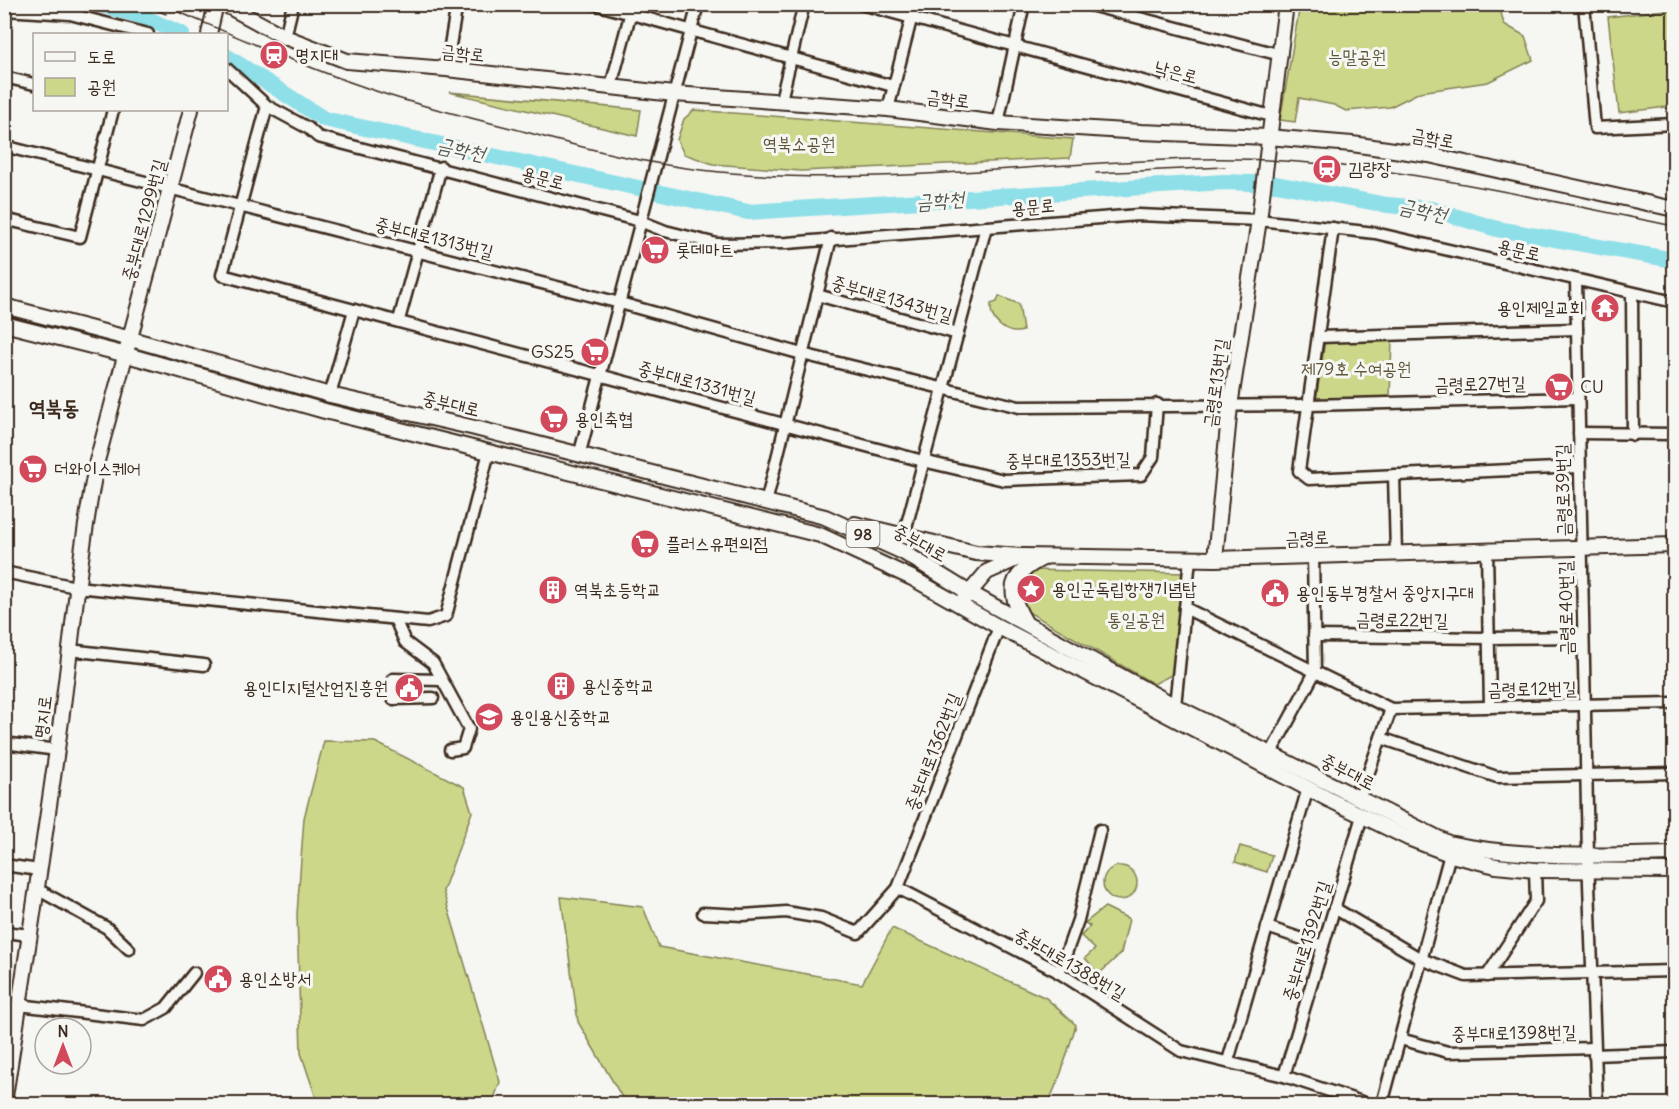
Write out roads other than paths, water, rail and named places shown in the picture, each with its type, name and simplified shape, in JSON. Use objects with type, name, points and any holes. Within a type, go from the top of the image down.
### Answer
[{"type":"main road","points":[[1268,137],[1281,55],[1286,4]]},
{"type":"main road","name":"금학로","points":[[218,7],[285,37],[347,61],[446,69],[674,94],[888,109],[998,123],[1268,137],[1429,155],[1674,209]]},
{"type":"main road","points":[[209,33],[218,7]]},
{"type":"main road","name":"중부대로1299번길","points":[[131,339],[191,111]]},
{"type":"main road","name":"금령로13번길","points":[[1215,559],[1230,406],[1260,216],[1268,137]]},
{"type":"main road","name":"중부대로","points":[[4,306],[330,395],[475,428],[825,518],[903,552],[968,592],[1175,706],[1360,797],[1402,822],[1448,843],[1485,851],[1588,856],[1674,854]]},
{"type":"main road","name":"중부대로","points":[[4,324],[127,355],[325,411],[820,535],[912,578],[999,627],[1362,816],[1450,854],[1496,866],[1535,870],[1674,871]]},
{"type":"main road","name":"명지로","points":[[4,1103],[57,750],[76,587],[97,461],[131,339]]},
{"type":"main road","points":[[825,518],[976,553],[1023,556]]},
{"type":"main road","name":"금령로","points":[[960,605],[968,592],[987,572],[1023,556],[1215,559],[1674,545]]},
{"type":"main road","points":[[1026,624],[1014,603],[1012,584],[1023,568],[1046,556]]},
{"type":"street","points":[[285,37],[293,4]]},
{"type":"street","points":[[446,69],[457,4]]},
{"type":"street","points":[[596,4],[631,9],[789,59],[893,86]]},
{"type":"street","points":[[579,456],[698,4]]},
{"type":"street","points":[[781,100],[804,4]]},
{"type":"street","name":"낙은로","points":[[861,4],[1271,116]]},
{"type":"street","points":[[888,109],[915,4]]},
{"type":"street","points":[[998,123],[1024,4]]},
{"type":"street","points":[[1086,4],[1281,55]]},
{"type":"street","points":[[1584,4],[1595,128],[1674,124]]},
{"type":"street","points":[[611,86],[631,9]]},
{"type":"street","points":[[4,10],[70,14],[135,32]]},
{"type":"street","name":"용문로","points":[[228,70],[267,106],[308,128],[318,137],[441,167],[717,244],[788,243],[1138,215],[1260,216],[1375,234],[1674,302]]},
{"type":"street","points":[[4,77],[33,84]]},
{"type":"street","points":[[267,106],[222,275],[600,374]]},
{"type":"street","points":[[4,219],[80,237],[113,111]]},
{"type":"street","name":"중부대로1313번길","points":[[4,146],[620,303]]},
{"type":"street","points":[[399,320],[441,167]]},
{"type":"street","points":[[904,535],[986,227]]},
{"type":"street","points":[[1333,228],[1299,471],[1309,479],[1579,467]]},
{"type":"street","name":"중부대로1343번길","points":[[766,503],[831,238]]},
{"type":"street","name":"금령로39번길","points":[[1576,280],[1581,547]]},
{"type":"street","points":[[1632,293],[1633,435]]},
{"type":"street","name":"중부대로1343번길","points":[[817,295],[958,334]]},
{"type":"street","points":[[620,303],[802,354],[1019,407],[1157,404],[1230,406]]},
{"type":"street","points":[[330,395],[354,310]]},
{"type":"street","points":[[1319,337],[1577,328]]},
{"type":"street","name":"중부대로1331번길","points":[[600,374],[785,424]]},
{"type":"street","name":"금령로27번길","points":[[1230,406],[1578,398]]},
{"type":"street","name":"중부대로1353번길","points":[[923,461],[1004,480],[1141,475],[1153,457],[1157,404]]},
{"type":"street","points":[[785,424],[923,461]]},
{"type":"street","name":"금령로39번길","points":[[1578,433],[1674,434]]},
{"type":"street","points":[[4,572],[76,587],[428,622],[446,616],[489,452]]},
{"type":"street","points":[[1394,475],[1396,553]]},
{"type":"street","name":"금령로40번길","points":[[1581,547],[1588,856],[1597,1104]]},
{"type":"street","points":[[1487,550],[1490,707]]},
{"type":"street","points":[[1271,753],[1315,672],[1313,555]]},
{"type":"street","points":[[1175,706],[1190,559]]},
{"type":"street","name":"금령로12번길","points":[[1185,608],[1391,709],[1674,703]]},
{"type":"street","points":[[395,619],[405,642],[433,663],[469,729],[464,748],[450,750]]},
{"type":"street","name":"중부대로1362번길","points":[[703,913],[743,915],[786,912],[821,918],[858,933],[897,888],[999,627]]},
{"type":"street","name":"금령로22번길","points":[[1314,636],[1583,637]]},
{"type":"street","points":[[69,650],[204,665]]},
{"type":"street","points":[[433,698],[387,699],[393,679],[441,680]]},
{"type":"street","points":[[1360,797],[1391,709]]},
{"type":"street","points":[[1381,738],[1497,777],[1674,773]]},
{"type":"street","points":[[4,743],[57,750]]},
{"type":"street","points":[[1228,1061],[1308,788]]},
{"type":"street","name":"중부대로1392번길","points":[[1284,1076],[1362,816]]},
{"type":"street","points":[[1059,973],[1078,920],[1100,830]]},
{"type":"street","points":[[1382,1104],[1450,854]]},
{"type":"street","points":[[4,865],[39,870]]},
{"type":"street","points":[[1487,976],[1536,901],[1535,870]]},
{"type":"street","name":"중부대로1388번길","points":[[897,888],[1059,973],[1181,1051],[1284,1076],[1368,1104]]},
{"type":"street","points":[[36,889],[107,928],[129,949]]},
{"type":"street","points":[[1334,908],[1421,959],[1466,976],[1674,971]]},
{"type":"street","points":[[1267,927],[1323,946]]},
{"type":"street","points":[[4,932],[30,935]]},
{"type":"street","points":[[1674,932],[1674,961]]},
{"type":"street","points":[[19,1005],[144,1020],[166,1008],[194,974]]},
{"type":"street","name":"중부대로1398번길","points":[[1400,1039],[1448,1052],[1674,1052]]},
{"type":"waterway","name":"금학천","points":[[99,4],[141,16],[180,33]]},
{"type":"waterway","name":"금학천","points":[[228,57],[324,119],[748,212],[1224,182],[1276,184],[1387,205],[1431,209],[1497,229],[1674,260]]},
{"type":"tram line","points":[[144,4],[166,14]]},
{"type":"tram line","points":[[160,4],[227,33]]},
{"type":"tram line","points":[[228,33],[391,96],[591,149],[701,170],[762,175],[887,176],[1136,161],[1258,159],[1318,163],[1438,179],[1674,226]]},
{"type":"tram line","points":[[1096,173],[1225,167]]},
{"type":"place","name":"명지대","points":[[274,55]]},
{"type":"place","name":"김량장","points":[[1327,169]]},
{"type":"place","name":"롯데마트","points":[[655,250]]},
{"type":"place","name":"용인제일교회","points":[[1605,308]]},
{"type":"place","name":"GS25","points":[[595,352]]},
{"type":"place","name":"CU","points":[[1559,387]]},
{"type":"place","name":"용인축협","points":[[554,419]]},
{"type":"place","name":"더와이스퀘어","points":[[33,469]]},
{"type":"place","name":"플러스유편의점","points":[[645,544]]},
{"type":"place","name":"용인군독립항쟁기념탑","points":[[1031,589]]},
{"type":"place","name":"역북초등학교","points":[[553,590]]},
{"type":"place","name":"용인동부경찰서 중앙지구대","points":[[1275,593]]},
{"type":"place","name":"용신중학교","points":[[561,686]]},
{"type":"place","name":"용인디지털산업진흥원","points":[[409,688]]},
{"type":"place","name":"용인용신중학교","points":[[489,717]]},
{"type":"place","name":"용인소방서","points":[[218,979]]},
{"type":"district","name":"역북동","points":[[54,408]]},
{"type":"park label","name":"능말공원","points":[[1357,57]]},
{"type":"park label","name":"역북소공원","points":[[799,144]]},
{"type":"park label","name":"제79호 수여공원","points":[[1356,369]]},
{"type":"park label","name":"통일공원","points":[[1136,620]]}]
